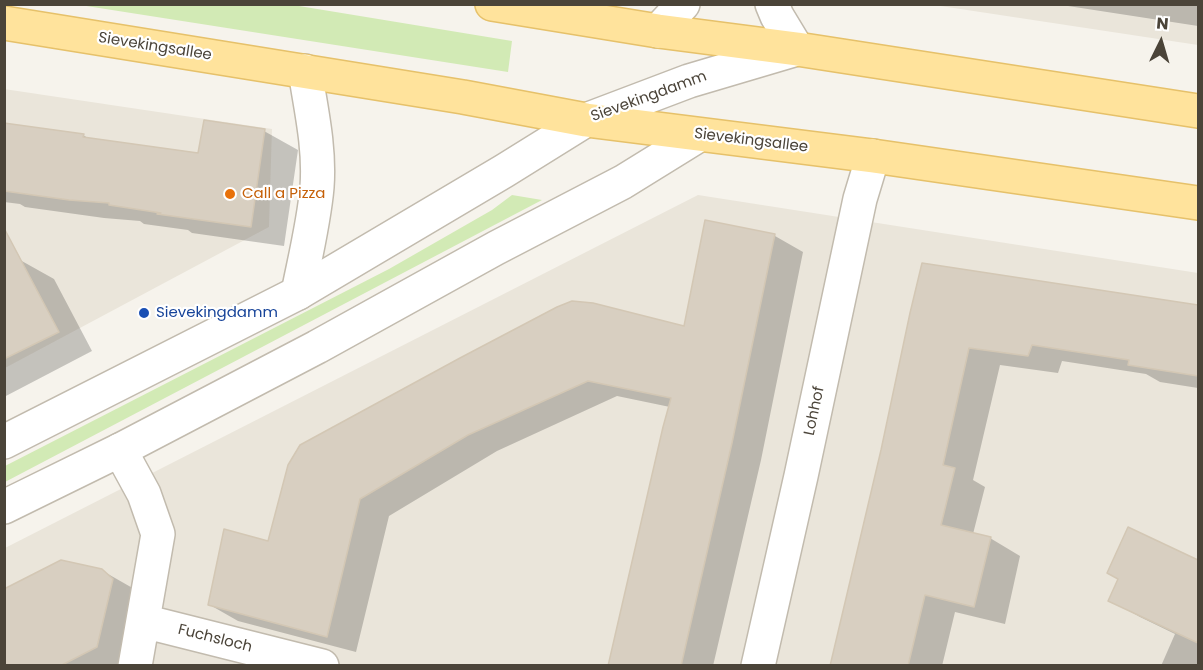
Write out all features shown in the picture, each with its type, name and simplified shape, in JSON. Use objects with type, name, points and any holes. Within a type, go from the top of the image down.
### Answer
[{"type":"main road","points":[[492,4],[658,31],[796,49],[1198,111]]},
{"type":"main road","name":"Sievekingsallee","points":[[4,22],[497,103],[586,120],[873,156],[1198,203]]},
{"type":"street","points":[[658,31],[683,4]]},
{"type":"street","points":[[772,4],[796,49]]},
{"type":"street","name":"Sievekingdamm","points":[[4,442],[298,292],[586,120],[689,81],[796,49]]},
{"type":"street","points":[[298,292],[317,186],[316,140],[305,71]]},
{"type":"street","points":[[4,507],[120,450],[318,347],[496,248],[623,183],[699,135]]},
{"type":"street","name":"Lohhof","points":[[758,666],[860,199],[873,156]]},
{"type":"street","points":[[120,450],[144,494],[158,534],[135,666]]},
{"type":"street","name":"Fuchsloch","points":[[143,621],[322,666]]},
{"type":"shaded area","points":[[934,5],[1198,5],[1198,45]]},
{"type":"shaded area","points":[[4,89],[272,129],[269,227],[5,368]]},
{"type":"shaded area","points":[[698,195],[1198,273],[1198,665],[5,666],[5,548]]},
{"type":"green space","points":[[80,5],[293,5],[512,41],[508,72]]},
{"type":"green space","points":[[512,195],[542,200],[5,482],[5,466],[389,269],[492,210]]},
{"type":"building","points":[[204,120],[265,129],[251,227],[157,214],[161,213],[109,205],[109,203],[4,191],[4,123],[198,153]]},
{"type":"building","points":[[705,220],[775,234],[732,443],[681,666],[608,666],[671,398],[588,381],[468,435],[360,499],[327,637],[208,605],[224,529],[268,541],[288,465],[300,445],[460,358],[572,301],[593,303],[684,326]]},
{"type":"building","points":[[4,228],[59,332],[4,359]]},
{"type":"building","points":[[922,263],[1198,305],[1198,376],[1128,365],[1129,360],[1032,345],[1028,356],[969,348],[943,465],[955,468],[941,525],[991,537],[974,607],[925,595],[908,666],[830,666],[881,450]]},
{"type":"building","points":[[1128,527],[1198,560],[1198,643],[1108,601],[1118,579],[1107,573]]},
{"type":"building","points":[[61,560],[102,569],[113,579],[97,647],[60,666],[4,666],[4,589]]},
{"type":"place","name":"Call a Pizza","points":[[230,194]]},
{"type":"place","name":"Sievekingdamm","points":[[144,313]]}]
